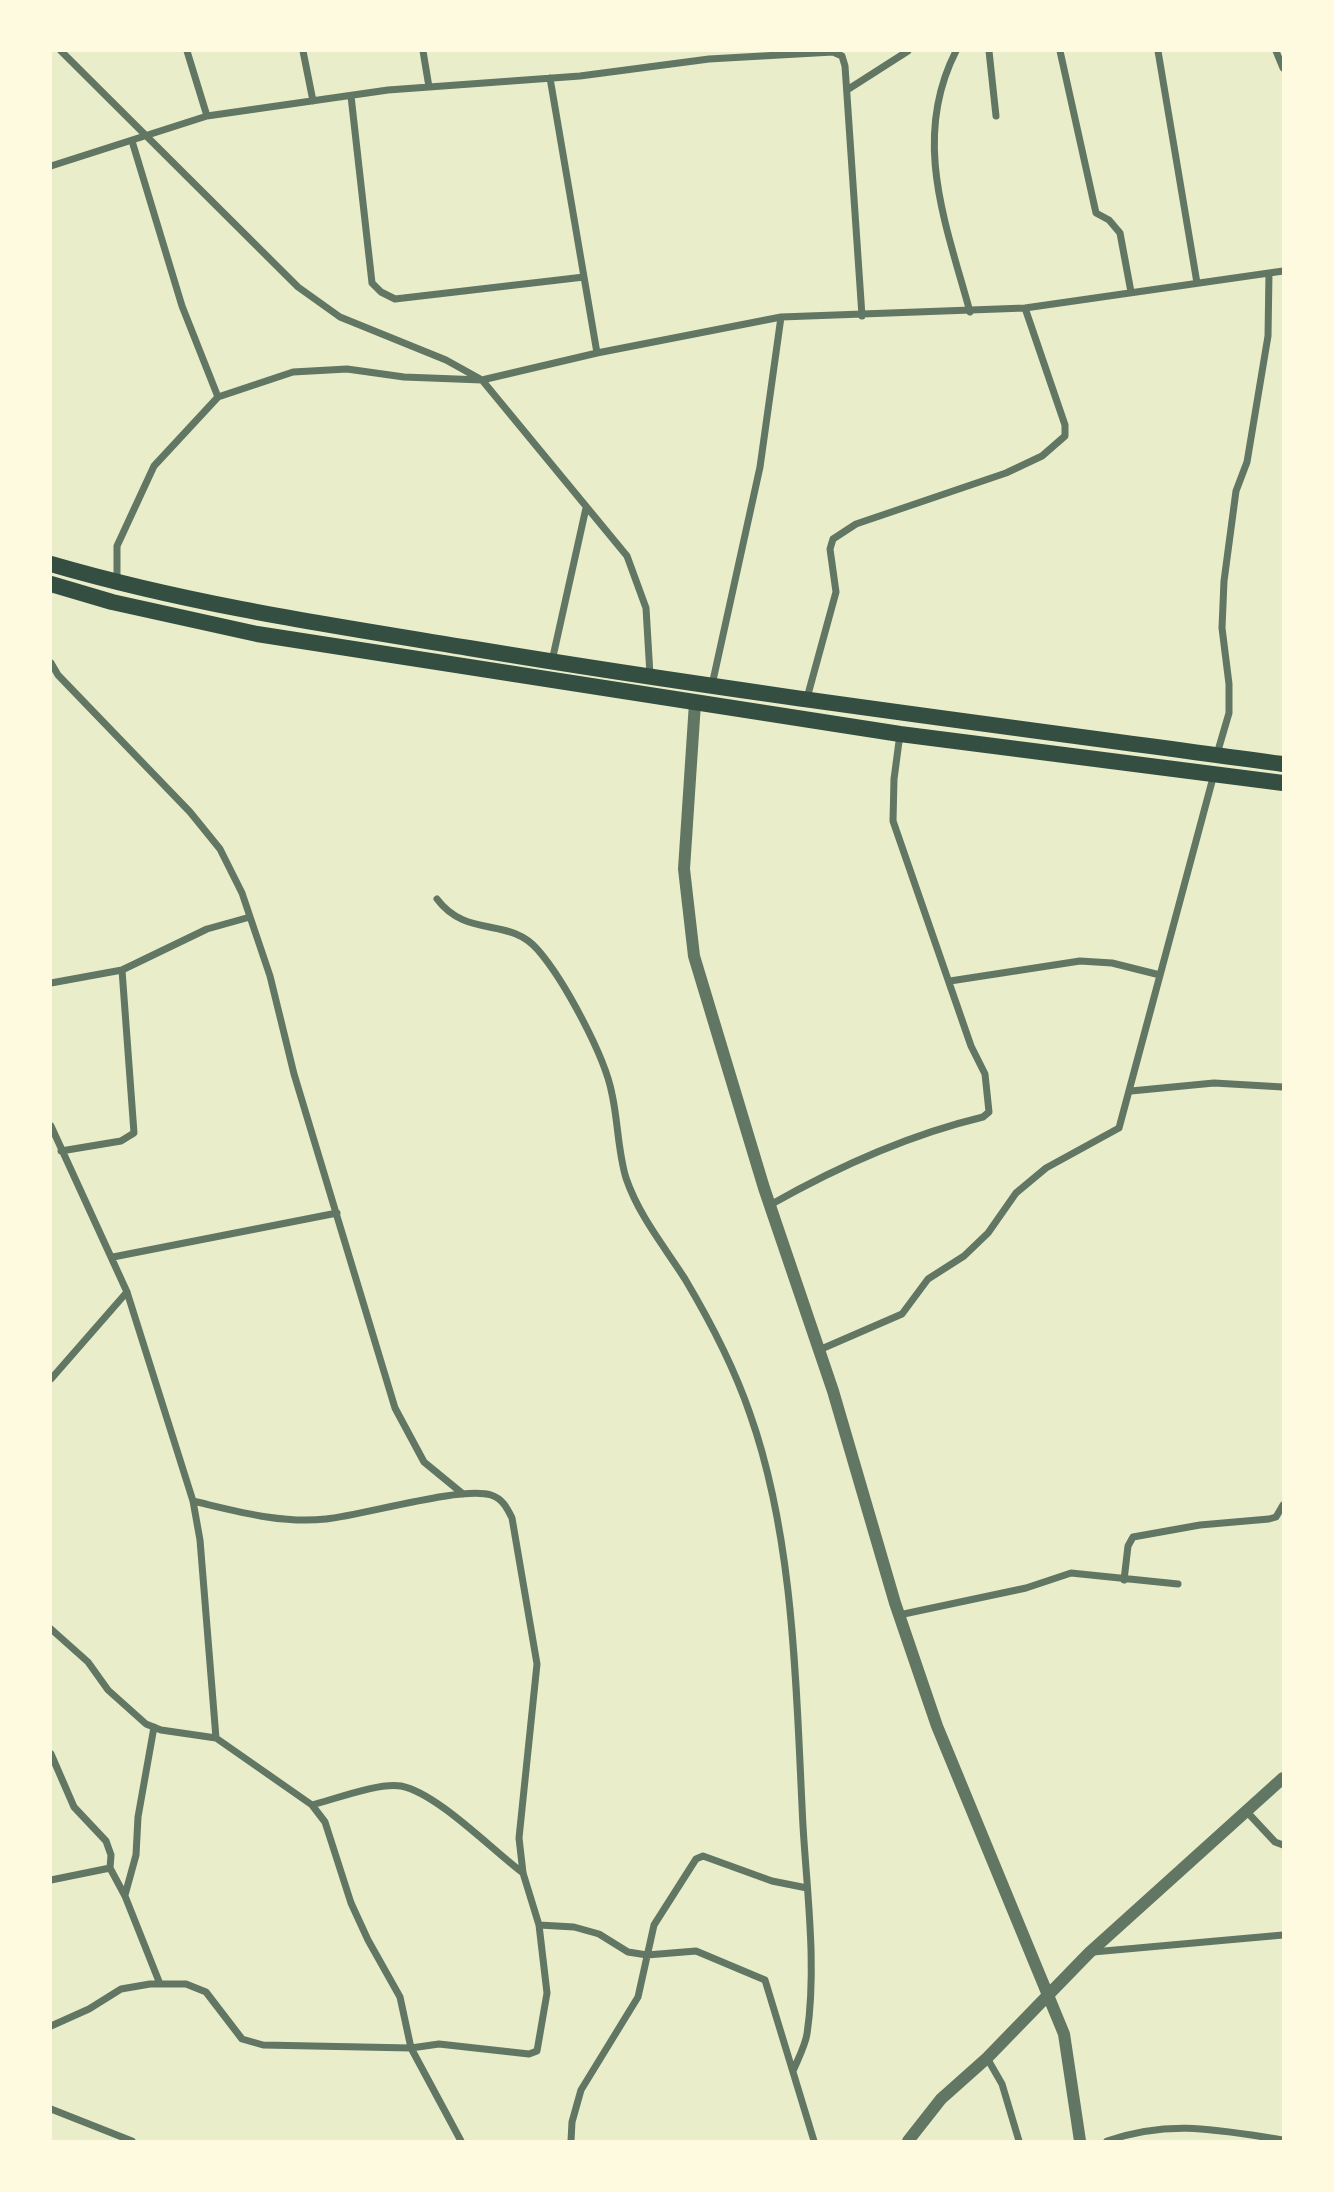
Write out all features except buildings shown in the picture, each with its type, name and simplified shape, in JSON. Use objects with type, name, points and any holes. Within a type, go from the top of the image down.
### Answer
[{"type":"highway","points":[[51,564],[117,583],[260,615],[909,715],[1279,763],[1277,783],[900,734],[257,634],[124,605],[51,584]]},
{"type":"highway","points":[[257,634],[260,615]]},
{"type":"street","points":[[61,51],[298,287],[340,317],[446,360],[482,380],[627,556],[646,608],[650,676]]},
{"type":"street","points":[[187,51],[207,116]]},
{"type":"street","points":[[303,51],[313,101]]},
{"type":"street","points":[[423,51],[429,87]]},
{"type":"street","points":[[51,166],[207,116],[429,87],[550,78],[709,59],[813,51],[834,52],[842,56],[846,90],[862,316]]},
{"type":"street","points":[[846,90],[908,51]]},
{"type":"street","points":[[956,51],[944,74],[937,108],[932,161],[970,312]]},
{"type":"street","points":[[989,51],[996,116]]},
{"type":"street","points":[[1060,51],[1096,213],[1109,219],[1120,233],[1131,292]]},
{"type":"street","points":[[1158,51],[1197,283]]},
{"type":"street","points":[[1276,51],[1283,68]]},
{"type":"street","points":[[550,78],[597,353]]},
{"type":"street","points":[[351,96],[372,283],[381,292],[395,299],[584,277]]},
{"type":"street","points":[[132,141],[182,306],[218,397]]},
{"type":"street","points":[[117,583],[117,546],[154,466],[218,397],[293,372],[346,369],[404,377],[482,380],[597,353],[780,317],[1025,308],[1283,271]]},
{"type":"street","points":[[1217,754],[1229,713],[1229,684],[1222,628],[1224,581],[1236,491],[1247,462],[1268,336],[1269,273]]},
{"type":"street","points":[[807,698],[836,592],[830,549],[834,539],[856,524],[1006,473],[1042,456],[1065,436],[1065,425],[1025,308]]},
{"type":"street","points":[[712,685],[760,467],[780,317]]},
{"type":"street","points":[[552,662],[586,508]]},
{"type":"street","points":[[51,663],[68,685],[190,812],[220,849],[242,893],[395,1408],[424,1462],[463,1494]]},
{"type":"street","points":[[695,703],[684,869],[694,956],[937,1726],[1064,2034],[1080,2141]]},
{"type":"street","points":[[771,1205],[854,1161],[930,1132],[983,1117],[989,1112],[985,1074],[971,1046],[893,821],[894,779],[900,734]]},
{"type":"street","points":[[819,1350],[902,1314],[928,1279],[964,1256],[988,1233],[1016,1193],[1046,1168],[1119,1128],[1214,773]]},
{"type":"street","points":[[438,899],[447,912],[464,923],[515,933],[537,948],[567,994],[611,1090],[626,1177],[647,1223],[685,1279],[716,1335],[750,1413],[775,1502],[791,1634],[810,1979],[807,2037],[793,2071]]},
{"type":"street","points":[[51,984],[122,970],[207,929],[250,917]]},
{"type":"street","points":[[950,981],[1080,961],[1112,963],[1160,975]]},
{"type":"street","points":[[61,1150],[121,1141],[134,1133],[122,970]]},
{"type":"street","points":[[1131,1090],[1214,1083],[1283,1087]]},
{"type":"street","points":[[51,1126],[127,1292],[193,1501],[200,1540],[216,1738]]},
{"type":"street","points":[[113,1257],[337,1213]]},
{"type":"street","points":[[51,1379],[127,1292]]},
{"type":"street","points":[[51,2026],[89,2009],[121,1989],[186,1984],[206,1992],[242,2039],[263,2045],[411,2048],[439,2044],[529,2054],[537,2051],[547,1993],[538,1924],[523,1873],[519,1838],[537,1664],[512,1518],[503,1500],[490,1494],[463,1494],[324,1519],[268,1518],[193,1501]]},
{"type":"street","points":[[1124,1580],[1128,1546],[1133,1537],[1200,1525],[1269,1519],[1276,1517],[1283,1506]]},
{"type":"street","points":[[900,1615],[1026,1588],[1071,1573],[1094,1573],[1124,1580],[1178,1584]]},
{"type":"street","points":[[51,1629],[88,1662],[116,1697],[154,1727],[216,1738],[312,1805],[325,1822],[351,1903],[400,1997],[411,2048],[460,2141]]},
{"type":"street","points":[[125,1896],[136,1855],[138,1817],[154,1727]]},
{"type":"street","points":[[51,1754],[74,1807],[106,1842],[111,1855],[110,1868],[125,1896],[160,1984]]},
{"type":"street","points":[[908,2141],[941,2099],[987,2058],[1089,1953],[1248,1813],[1283,1778]]},
{"type":"street","points":[[312,1805],[400,1785],[414,1790],[457,1818],[523,1873]]},
{"type":"street","points":[[1248,1813],[1275,1842],[1283,1845]]},
{"type":"street","points":[[571,2141],[572,2122],[581,2090],[638,1997],[654,1925],[699,1857],[772,1881],[807,1888]]},
{"type":"street","points":[[51,1880],[110,1868]]},
{"type":"street","points":[[538,1924],[574,1927],[599,1934],[628,1952],[647,1955],[696,1951],[765,1980],[814,2141]]},
{"type":"street","points":[[1089,1953],[1283,1935]]},
{"type":"street","points":[[987,2058],[1002,2084],[1019,2141]]},
{"type":"street","points":[[51,2109],[132,2141]]},
{"type":"street","points":[[1107,2141],[1133,2133],[1179,2126],[1283,2140]]},
{"type":"street","points":[[1133,2133],[1138,2141]]}]
